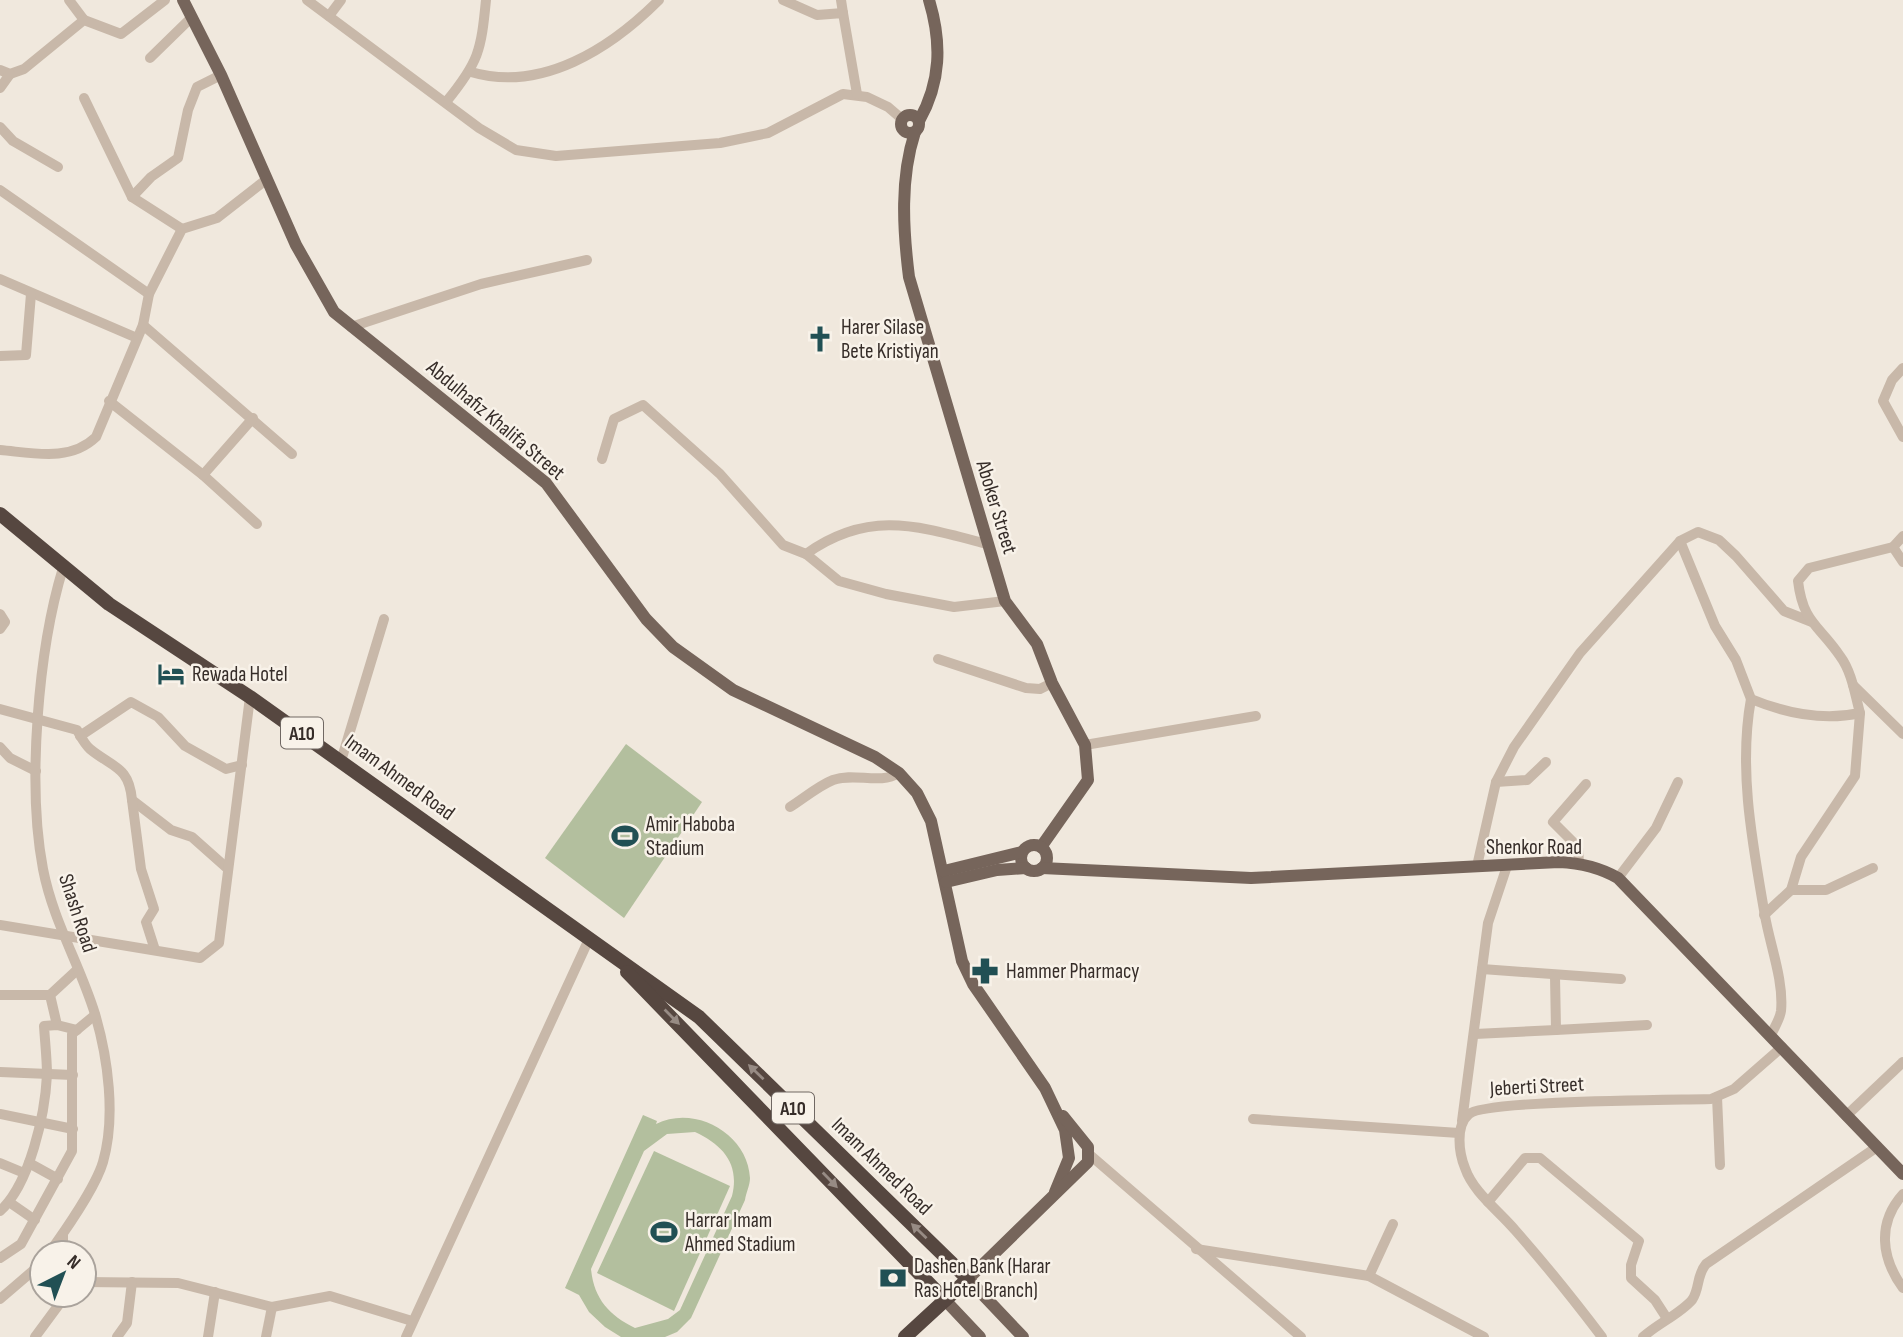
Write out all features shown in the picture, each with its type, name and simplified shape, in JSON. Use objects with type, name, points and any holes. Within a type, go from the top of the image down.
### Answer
[{"type":"highway","name":"Imam Ahmed Road","points":[[0,514],[108,604],[250,697],[699,1017],[968,1279]]},
{"type":"highway","name":"Imam Ahmed Road","points":[[606,951],[945,1300]]},
{"type":"highway","points":[[905,1337],[968,1279]]},
{"type":"main road","name":"Abdulhafiz Khalifa Street","points":[[183,0],[221,75],[314,281],[334,312],[546,482],[646,619],[673,647],[733,690],[847,742],[899,773],[917,793],[931,821],[945,876],[956,942],[973,984],[1045,1088],[1055,1108]]},
{"type":"main road","points":[[910,123],[927,106],[935,82],[939,39],[929,0]]},
{"type":"main road","name":"Aboker Street","points":[[910,123],[904,223],[909,277],[1005,601],[1037,644],[1052,683],[1085,745],[1087,780],[1043,858]]},
{"type":"main road","points":[[939,852],[969,871],[1026,868],[1034,871],[1043,858],[1028,846],[1022,852],[969,871],[945,876]]},
{"type":"main road","points":[[1022,852],[1021,861],[1026,868]]},
{"type":"main road","name":"Shenkor Road","points":[[1043,858],[1079,869],[1251,878],[1579,863],[1618,878],[1903,1174]]},
{"type":"main road","points":[[950,906],[969,871]]},
{"type":"main road","points":[[1023,1337],[968,1279],[1055,1192],[1083,1168],[1090,1155],[1074,1129],[1055,1108]]},
{"type":"main road","points":[[1055,1108],[1069,1144],[1065,1171],[1055,1192]]},
{"type":"main road","points":[[945,1300],[980,1337]]},
{"type":"street","points":[[69,0],[84,20],[121,34],[165,0]]},
{"type":"street","points":[[307,0],[498,142],[516,150],[556,156],[720,144],[768,133],[827,99],[843,94],[857,94],[888,107],[910,123]]},
{"type":"street","points":[[330,16],[341,0]]},
{"type":"street","points":[[446,102],[471,72],[479,51],[486,0]]},
{"type":"street","points":[[471,72],[488,77],[537,75],[599,51],[634,25],[660,0]]},
{"type":"street","points":[[783,0],[817,15],[842,13]]},
{"type":"street","points":[[841,0],[857,94]]},
{"type":"street","points":[[150,58],[191,18]]},
{"type":"street","points":[[0,88],[5,72],[24,69],[84,20]]},
{"type":"street","points":[[132,197],[151,177],[178,158],[188,110],[197,87],[221,75]]},
{"type":"street","points":[[84,98],[132,197],[182,229]]},
{"type":"street","points":[[0,127],[13,141],[58,167]]},
{"type":"street","points":[[0,450],[60,455],[83,450],[96,437],[142,325],[149,294],[182,229],[217,218],[267,179]]},
{"type":"street","points":[[0,190],[149,294]]},
{"type":"street","points":[[351,327],[481,284],[587,260]]},
{"type":"street","points":[[0,279],[137,338]]},
{"type":"street","points":[[0,356],[26,355],[31,293]]},
{"type":"street","points":[[142,325],[292,454]]},
{"type":"street","points":[[1903,368],[1892,380],[1883,401],[1903,437]]},
{"type":"street","points":[[109,401],[203,475],[257,524]]},
{"type":"street","points":[[602,458],[614,419],[643,405],[720,474],[783,545],[806,554],[839,581],[886,594],[954,607],[1005,601]]},
{"type":"street","points":[[203,475],[253,418]]},
{"type":"street","points":[[806,554],[831,536],[866,526],[896,524],[987,544]]},
{"type":"street","points":[[1477,866],[1496,782],[1533,718],[1580,653],[1680,541],[1698,532],[1719,540],[1784,611],[1812,622]]},
{"type":"street","points":[[1764,915],[1791,890],[1801,857],[1855,776],[1860,713],[1852,684],[1841,657],[1801,605],[1798,581],[1809,568],[1893,547],[1903,536]]},
{"type":"street","points":[[1680,541],[1714,626],[1736,660],[1751,699],[1744,736],[1746,781],[1764,915],[1780,995],[1781,1012],[1771,1035]]},
{"type":"street","points":[[1893,547],[1903,562]]},
{"type":"street","name":"Shash Road","points":[[59,1239],[103,1165],[110,1136],[104,1061],[95,1014],[61,934],[43,869],[36,771],[39,721],[50,611],[63,568]]},
{"type":"street","points":[[0,614],[5,622],[0,629]]},
{"type":"street","points":[[341,761],[384,619]]},
{"type":"street","points":[[938,659],[1026,688],[1040,689],[1052,683]]},
{"type":"street","points":[[1852,684],[1903,734]]},
{"type":"street","points":[[0,925],[200,958],[219,943],[250,697]]},
{"type":"street","points":[[1751,699],[1775,709],[1825,717],[1860,713]]},
{"type":"street","points":[[80,736],[131,702],[158,717],[184,746],[226,769],[242,765]]},
{"type":"street","points":[[0,709],[77,730],[88,748],[117,766],[130,780],[141,869],[154,909],[146,922],[155,950]]},
{"type":"street","points":[[1085,745],[1256,716]]},
{"type":"street","points":[[0,747],[10,758],[36,771]]},
{"type":"street","points":[[1496,782],[1527,779],[1546,762]]},
{"type":"street","points":[[790,807],[833,780],[852,777],[889,779],[899,773]]},
{"type":"street","points":[[1618,878],[1656,828],[1678,782]]},
{"type":"street","points":[[1579,863],[1578,847],[1553,822],[1586,784]]},
{"type":"street","points":[[132,800],[171,830],[192,837],[228,869]]},
{"type":"street","points":[[1507,866],[1488,923],[1475,1034],[1461,1108],[1459,1133],[1465,1170],[1489,1202],[1567,1291],[1602,1337]]},
{"type":"street","points":[[1791,890],[1826,890],[1873,868]]},
{"type":"street","points":[[406,1337],[589,939]]},
{"type":"street","points":[[1482,969],[1621,979]]},
{"type":"street","points":[[0,995],[50,995],[77,970]]},
{"type":"street","points":[[1555,976],[1556,1030]]},
{"type":"street","points":[[50,995],[57,1025]]},
{"type":"street","points":[[0,1258],[21,1244],[72,1151],[72,1034],[95,1014]]},
{"type":"street","points":[[1475,1034],[1647,1024]]},
{"type":"street","points":[[0,1211],[9,1202],[29,1163],[39,1121],[47,1075],[44,1026],[57,1025],[77,1030]]},
{"type":"street","points":[[1720,1165],[1717,1097],[1734,1089],[1782,1047]]},
{"type":"street","points":[[1846,1116],[1903,1063]]},
{"type":"street","points":[[0,1072],[74,1075]]},
{"type":"street","name":"Jeberti Street","points":[[1462,1121],[1475,1110],[1533,1104],[1717,1097]]},
{"type":"street","points":[[0,1114],[73,1129]]},
{"type":"street","points":[[1253,1119],[1459,1133]]},
{"type":"street","points":[[1643,1337],[1666,1317],[1690,1302],[1696,1293],[1698,1273],[1706,1264],[1877,1147]]},
{"type":"street","points":[[1090,1155],[1301,1337]]},
{"type":"street","points":[[1489,1202],[1525,1158],[1540,1158],[1639,1241],[1631,1265],[1631,1278],[1655,1300],[1666,1317]]},
{"type":"street","points":[[0,1163],[24,1173]]},
{"type":"street","points":[[29,1163],[58,1179]]},
{"type":"street","points":[[1903,1194],[1890,1209],[1883,1232],[1888,1262],[1903,1288]]},
{"type":"street","points":[[9,1202],[35,1220]]},
{"type":"street","points":[[1369,1276],[1393,1224]]},
{"type":"street","points":[[63,1234],[63,1239]]},
{"type":"street","points":[[1196,1249],[1369,1276],[1484,1337]]},
{"type":"street","points":[[0,1299],[28,1275]]},
{"type":"street","points":[[98,1282],[178,1283],[272,1307],[330,1296],[412,1321]]},
{"type":"street","points":[[117,1337],[127,1323],[132,1282]]},
{"type":"street","points":[[208,1337],[215,1292]]},
{"type":"street","points":[[266,1337],[272,1307]]},
{"type":"street","points":[[35,1337],[56,1309]]},
{"type":"green space","points":[[626,744],[702,802],[624,918],[545,858]]},
{"type":"green space","points":[[643,1115],[657,1121],[656,1124],[671,1119],[702,1121],[730,1136],[747,1162],[750,1178],[745,1200],[691,1318],[677,1332],[665,1337],[621,1337],[589,1312],[579,1295],[565,1288]],"holes":[[[695,1132],[721,1150],[731,1165],[734,1174],[732,1196],[680,1310],[668,1319],[635,1328],[604,1305],[595,1289],[591,1269],[644,1151],[667,1134]]]},
{"type":"green space","points":[[654,1151],[730,1186],[674,1311],[597,1273]]},
{"type":"place","name":"Harer Silase Bete Kristiyan","points":[[820,339]]},
{"type":"place","name":"Rewada Hotel","points":[[171,674]]},
{"type":"place","name":"Amir Haboba Stadium","points":[[625,836]]},
{"type":"place","name":"Hammer Pharmacy","points":[[985,971]]},
{"type":"place","name":"Harrar Imam Ahmed Stadium","points":[[664,1232]]},
{"type":"place","name":"Dashen Bank (Harar Ras Hotel Branch)","points":[[893,1278]]}]
